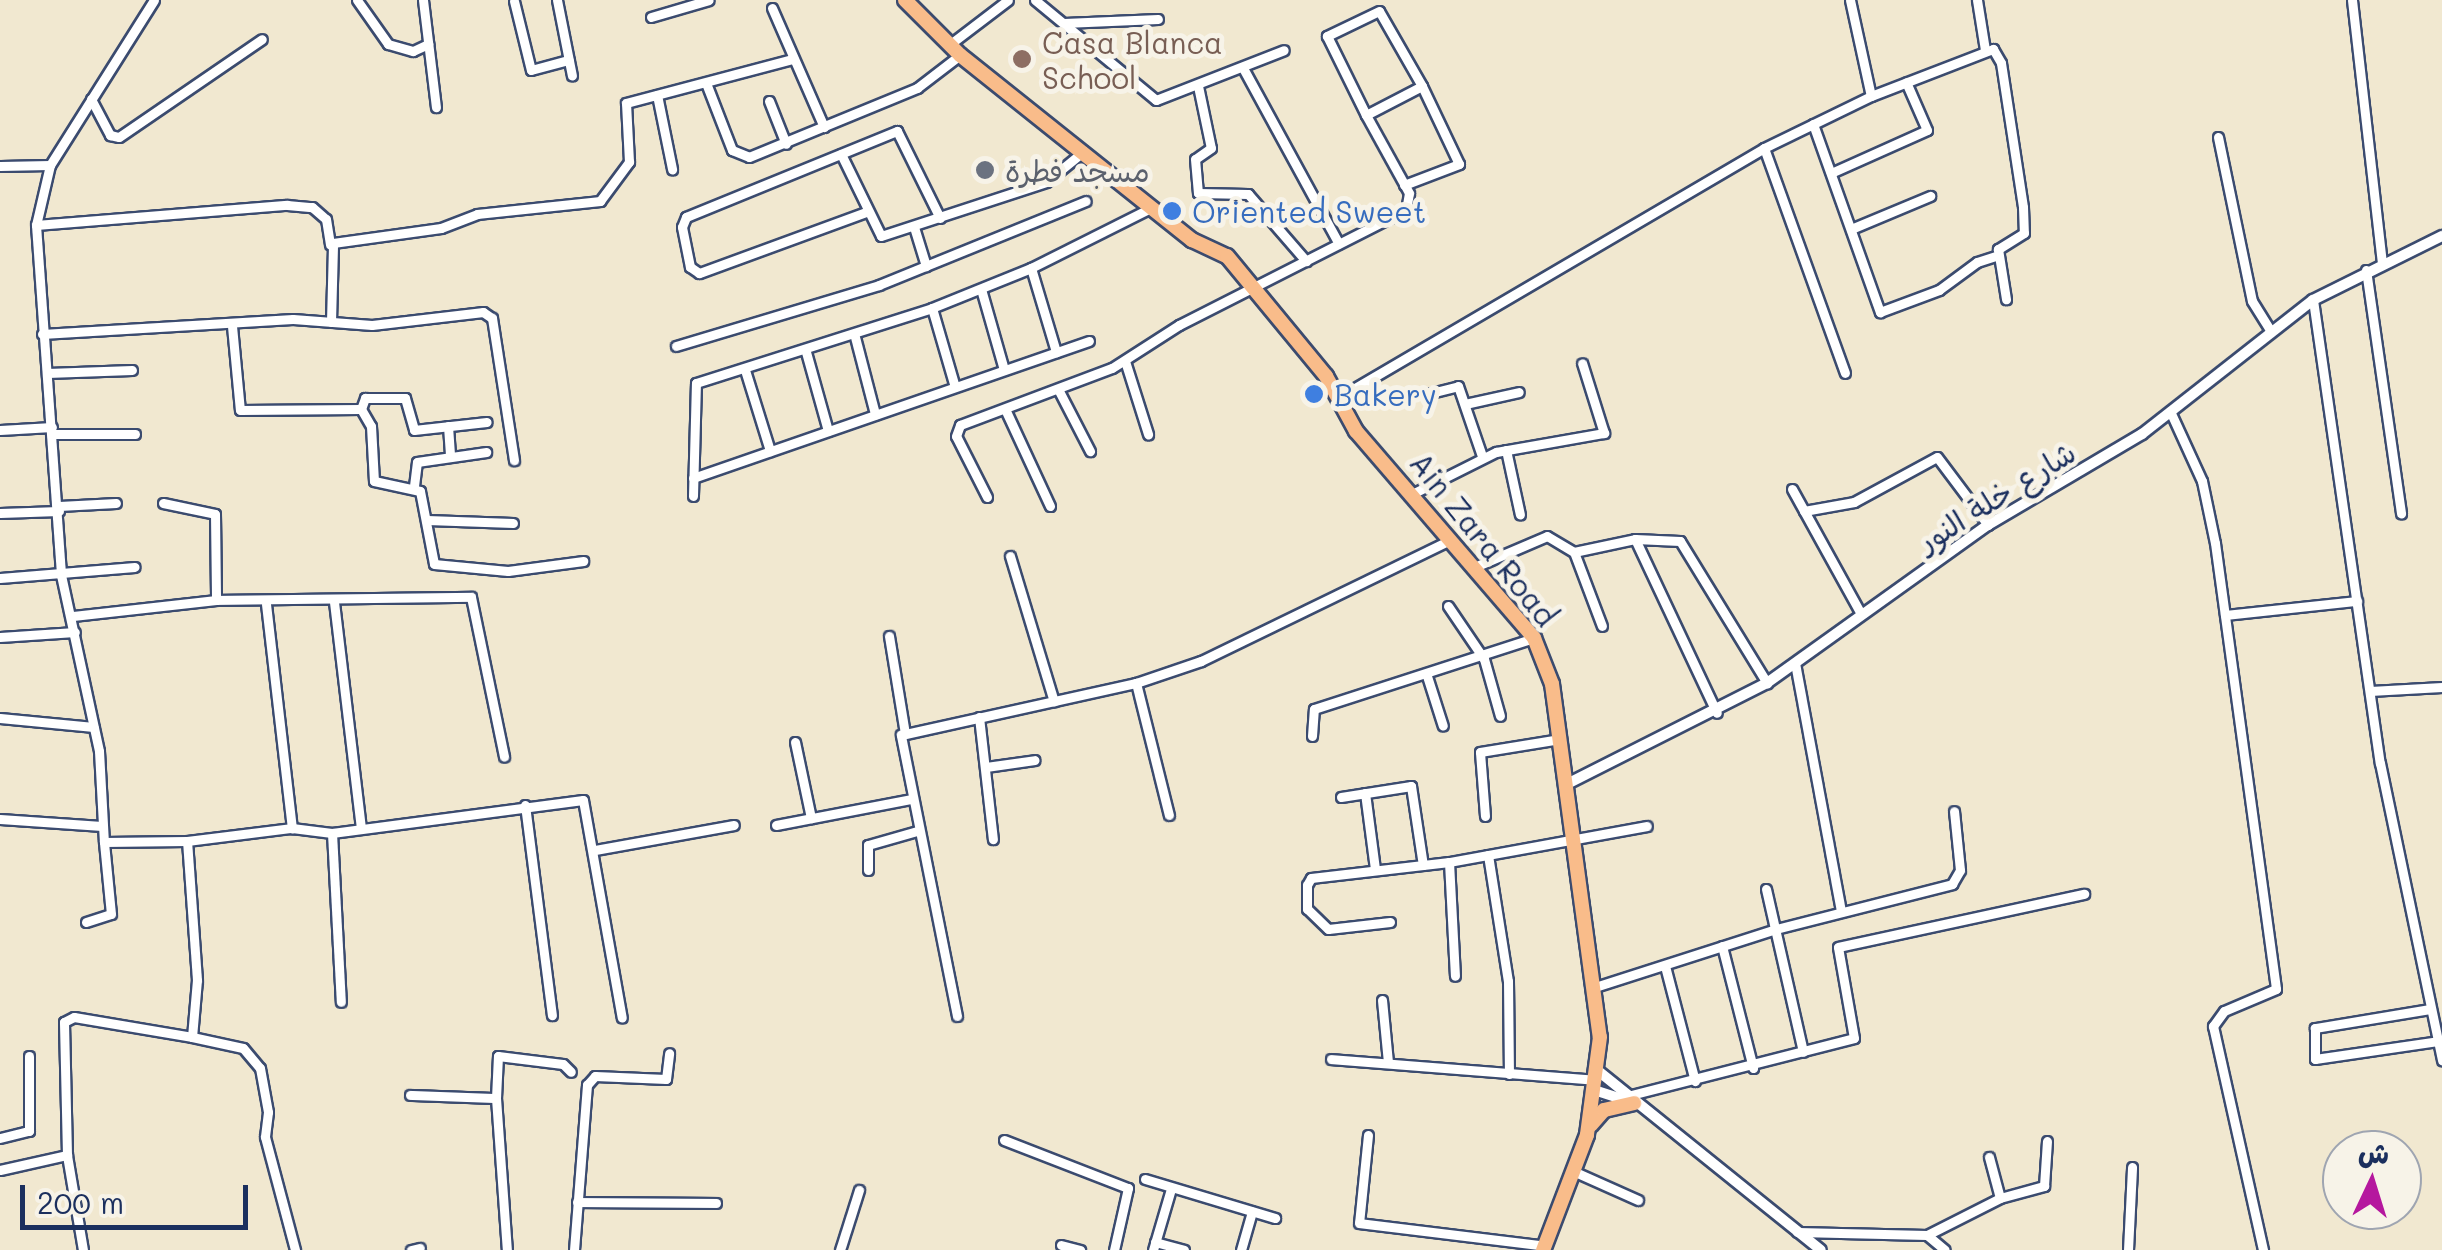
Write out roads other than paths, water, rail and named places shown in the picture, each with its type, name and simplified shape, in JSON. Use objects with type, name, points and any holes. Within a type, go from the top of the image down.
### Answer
[{"type":"main road","name":"Ain Zara Road","points":[[905,0],[955,50],[1192,240],[1223,254],[1338,398],[1356,430],[1477,566],[1534,638],[1552,684],[1595,987],[1596,1080],[1586,1135],[1576,1172],[1544,1248]]},
{"type":"main road","points":[[1586,1135],[1604,1110],[1635,1101]]},
{"type":"street","points":[[86,922],[111,914],[94,727],[73,616],[61,575],[36,225],[50,165],[154,0]]},
{"type":"street","points":[[357,0],[388,44],[413,51],[428,44]]},
{"type":"street","points":[[423,0],[436,107]]},
{"type":"street","points":[[556,0],[572,76]]},
{"type":"street","points":[[652,17],[709,0]]},
{"type":"street","points":[[706,83],[736,155],[786,144],[917,88],[1008,0]]},
{"type":"street","points":[[1036,0],[1156,100],[1284,50]]},
{"type":"street","points":[[1850,0],[1871,96]]},
{"type":"street","points":[[1977,0],[1984,50]]},
{"type":"street","points":[[2352,0],[2382,262]]},
{"type":"street","points":[[513,2],[530,70],[569,60]]},
{"type":"street","points":[[772,8],[824,127]]},
{"type":"street","points":[[987,497],[955,432],[1125,361],[1252,288],[1406,210],[1404,185],[1326,38],[1380,12],[1422,86],[1459,164],[1404,185]]},
{"type":"street","points":[[1064,23],[1158,18]]},
{"type":"street","points":[[90,99],[110,135],[119,137],[262,39]]},
{"type":"street","points":[[1338,398],[1764,148],[1871,96],[1984,50],[1996,50],[2001,63],[2023,208],[2024,233],[2002,244],[1998,255],[2006,299]]},
{"type":"street","points":[[330,244],[441,228],[487,212],[600,201],[629,162],[624,105],[793,59]]},
{"type":"street","points":[[1244,68],[1339,244]]},
{"type":"street","points":[[1831,173],[1926,130],[1906,82]]},
{"type":"street","points":[[1198,86],[1210,148],[1194,159],[1198,193],[1248,194],[1306,262]]},
{"type":"street","points":[[1366,115],[1422,86]]},
{"type":"street","points":[[657,95],[672,169]]},
{"type":"street","points":[[769,101],[786,144]]},
{"type":"street","points":[[1813,124],[1884,315],[1998,255]]},
{"type":"street","points":[[866,212],[699,273],[690,268],[682,227],[686,217],[902,132],[940,218]]},
{"type":"street","points":[[2218,136],[2252,301],[2270,330]]},
{"type":"street","points":[[1764,148],[1845,373]]},
{"type":"street","points":[[840,154],[881,236],[1057,178],[1084,151]]},
{"type":"street","points":[[0,166],[50,165]]},
{"type":"street","points":[[1852,229],[1930,196]]},
{"type":"street","points":[[676,346],[926,266],[1086,201]]},
{"type":"street","points":[[36,225],[287,205],[312,208],[326,219],[336,281],[331,322]]},
{"type":"street","points":[[694,496],[693,386],[856,338],[1031,268],[1153,207]]},
{"type":"street","points":[[914,227],[926,266]]},
{"type":"street","name":"شارع خلة النور","points":[[1567,784],[1718,714],[1988,526],[2104,459],[2313,300],[2382,262],[2442,236]]},
{"type":"street","points":[[1031,268],[1056,352]]},
{"type":"street","points":[[2366,270],[2402,513]]},
{"type":"street","points":[[981,289],[1004,370]]},
{"type":"street","points":[[2313,300],[2370,691],[2441,1057]]},
{"type":"street","points":[[932,308],[956,387]]},
{"type":"street","points":[[42,334],[331,322],[372,325],[488,313],[514,460]]},
{"type":"street","points":[[232,326],[240,410],[361,409]]},
{"type":"street","points":[[856,338],[875,414]]},
{"type":"street","points":[[693,478],[1089,341]]},
{"type":"street","points":[[806,352],[828,431]]},
{"type":"street","points":[[1125,361],[1148,434]]},
{"type":"street","points":[[1414,493],[1482,456],[1604,433],[1582,363]]},
{"type":"street","points":[[47,373],[132,370]]},
{"type":"street","points":[[745,370],[770,451]]},
{"type":"street","points":[[1428,394],[1458,386],[1482,456]]},
{"type":"street","points":[[1058,389],[1090,451]]},
{"type":"street","points":[[1465,404],[1519,392]]},
{"type":"street","points":[[361,409],[365,398],[405,398],[414,430],[487,422]]},
{"type":"street","points":[[1005,408],[1050,506]]},
{"type":"street","points":[[361,409],[371,426],[374,481],[414,486]]},
{"type":"street","points":[[2170,411],[2205,491],[2276,989],[2224,1011],[2214,1026],[2263,1250]]},
{"type":"street","points":[[448,426],[450,457]]},
{"type":"street","points":[[0,430],[135,434]]},
{"type":"street","points":[[1506,450],[1520,515]]},
{"type":"street","points":[[486,452],[417,462],[414,486],[428,520],[430,556],[438,566],[508,571],[583,561]]},
{"type":"street","points":[[1804,511],[1854,502],[1937,457],[1988,526]]},
{"type":"street","points":[[1792,489],[1861,614]]},
{"type":"street","points":[[0,512],[116,503]]},
{"type":"street","points":[[164,503],[215,514],[216,600]]},
{"type":"street","points":[[428,520],[513,524]]},
{"type":"street","points":[[1477,566],[1547,536],[1574,552],[1602,626]]},
{"type":"street","points":[[904,734],[1136,683],[1259,638],[1453,539]]},
{"type":"street","points":[[1574,552],[1635,539],[1680,541],[1767,683]]},
{"type":"street","points":[[1635,539],[1718,714]]},
{"type":"street","points":[[1010,556],[1054,702]]},
{"type":"street","points":[[0,578],[135,567]]},
{"type":"street","points":[[73,616],[216,600],[266,604],[474,599],[504,757]]},
{"type":"street","points":[[2225,615],[2357,601]]},
{"type":"street","points":[[334,602],[361,827]]},
{"type":"street","points":[[266,604],[292,828]]},
{"type":"street","points":[[1448,606],[1484,659],[1500,716]]},
{"type":"street","points":[[0,636],[75,632]]},
{"type":"street","points":[[889,636],[904,734],[900,744],[957,1016]]},
{"type":"street","points":[[1312,736],[1314,708],[1484,659],[1534,638]]},
{"type":"street","points":[[1795,662],[1841,912]]},
{"type":"street","points":[[1427,676],[1443,726]]},
{"type":"street","points":[[1136,683],[1169,815]]},
{"type":"street","points":[[2370,691],[2442,687]]},
{"type":"street","points":[[0,718],[94,727]]},
{"type":"street","points":[[979,718],[993,839]]},
{"type":"street","points":[[1485,816],[1480,752],[1560,739]]},
{"type":"street","points":[[796,742],[811,818]]},
{"type":"street","points":[[986,767],[1035,760]]},
{"type":"street","points":[[1341,796],[1414,789],[1423,865]]},
{"type":"street","points":[[1365,793],[1375,869]]},
{"type":"street","points":[[776,825],[911,799]]},
{"type":"street","points":[[104,842],[186,841],[292,828],[332,833],[525,804],[582,800],[595,850],[622,1018]]},
{"type":"street","points":[[525,804],[552,1015]]},
{"type":"street","points":[[1595,987],[1776,930],[1952,884],[1960,870],[1954,810]]},
{"type":"street","points":[[0,820],[102,826]]},
{"type":"street","points":[[595,850],[734,825]]},
{"type":"street","points":[[1390,922],[1328,929],[1307,909],[1311,878],[1449,862],[1576,842],[1647,826]]},
{"type":"street","points":[[868,870],[868,845],[917,831]]},
{"type":"street","points":[[332,833],[341,1002]]},
{"type":"street","points":[[186,841],[197,980],[192,1037]]},
{"type":"street","points":[[1488,855],[1508,982],[1509,1074]]},
{"type":"street","points":[[1449,862],[1455,976]]},
{"type":"street","points":[[1766,890],[1803,1052]]},
{"type":"street","points":[[1596,1080],[1635,1101],[1856,1036],[1838,946],[2084,894]]},
{"type":"street","points":[[1722,946],[1752,1068]]},
{"type":"street","points":[[1665,966],[1695,1081]]},
{"type":"street","points":[[1382,1000],[1388,1062]]},
{"type":"street","points":[[2430,1009],[2315,1028],[2315,1060],[2438,1041]]},
{"type":"street","points":[[83,1250],[66,1155],[66,1019],[244,1048],[260,1068],[268,1112],[265,1137],[295,1250]]},
{"type":"street","points":[[574,1250],[591,1079],[666,1079],[669,1053]]},
{"type":"street","points":[[0,1138],[29,1131],[28,1056]]},
{"type":"street","points":[[507,1250],[496,1098],[498,1056],[563,1064],[571,1072]]},
{"type":"street","points":[[1331,1059],[1596,1080],[1635,1101],[1820,1250]]},
{"type":"street","points":[[410,1096],[496,1098]]},
{"type":"street","points":[[1368,1135],[1359,1223],[1544,1248]]},
{"type":"street","points":[[1004,1140],[1128,1188],[1114,1250]]},
{"type":"street","points":[[1797,1232],[1926,1234],[2000,1198],[2044,1186],[2047,1141]]},
{"type":"street","points":[[0,1170],[66,1155]]},
{"type":"street","points":[[1989,1156],[2000,1198]]},
{"type":"street","points":[[2128,1250],[2132,1167]]},
{"type":"street","points":[[1576,1172],[1638,1200]]},
{"type":"street","points":[[1145,1179],[1274,1218]]},
{"type":"street","points":[[1171,1189],[1154,1246],[1184,1250]]},
{"type":"street","points":[[840,1250],[859,1190]]},
{"type":"street","points":[[577,1202],[716,1203]]},
{"type":"street","points":[[1240,1250],[1252,1212]]},
{"type":"street","points":[[1926,1234],[1945,1250]]},
{"type":"street","points":[[1061,1245],[1080,1250]]},
{"type":"place","name":"Casa Blanca School","points":[[1022,59]]},
{"type":"place","name":"مسجد فطرة","points":[[985,170]]},
{"type":"place","name":"Oriented Sweet","points":[[1172,211]]},
{"type":"place","name":"Bakery","points":[[1314,394]]}]
